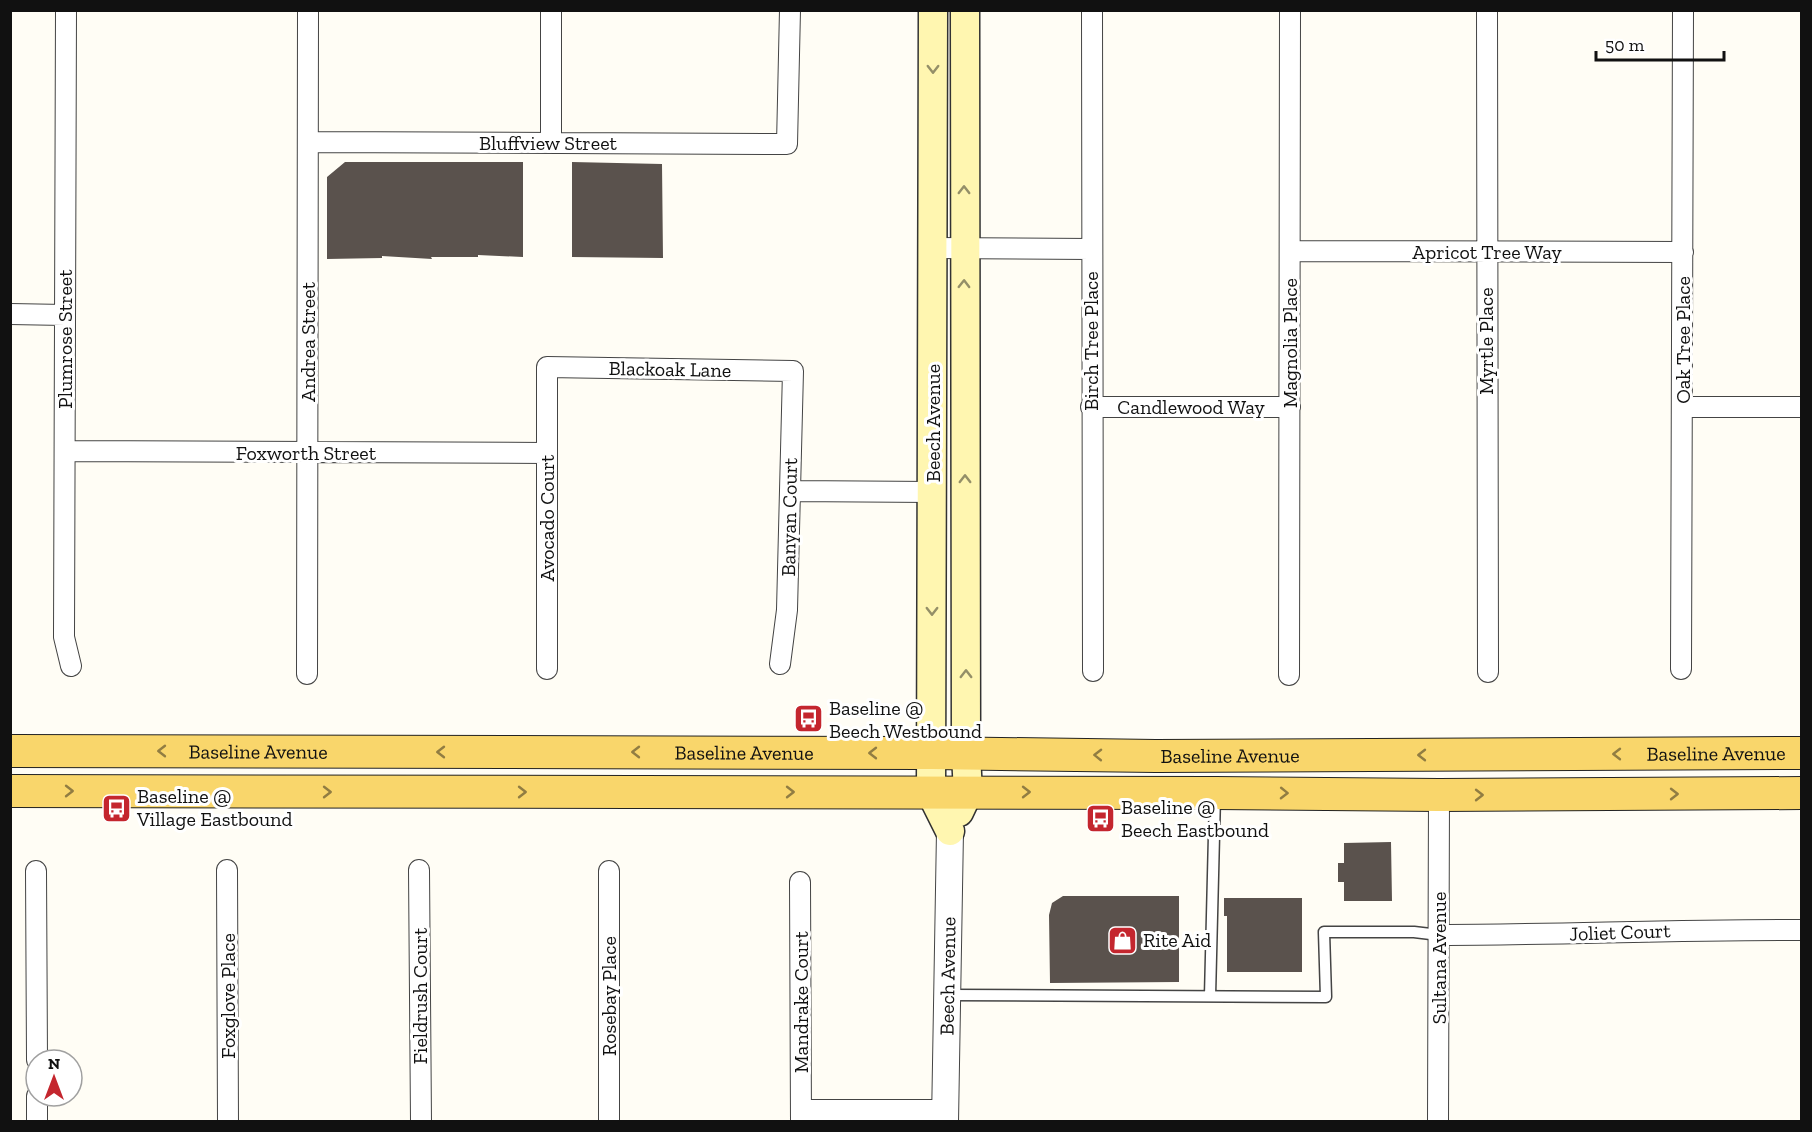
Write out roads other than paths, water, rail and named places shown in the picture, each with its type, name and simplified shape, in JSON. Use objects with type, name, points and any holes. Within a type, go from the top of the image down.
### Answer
[{"type":"main road","name":"Beech Avenue","points":[[933,10],[931,793],[950,831]]},
{"type":"main road","name":"Beech Avenue","points":[[950,831],[968,793],[966,754],[965,10]]},
{"type":"main road","name":"Baseline Avenue","points":[[10,751],[932,753],[1168,756],[1802,753]]},
{"type":"main road","name":"Baseline Avenue","points":[[10,791],[1439,795],[1802,793]]},
{"type":"street","name":"Plumrose Street","points":[[66,10],[64,638],[71,666]]},
{"type":"street","name":"Andrea Street","points":[[307,674],[308,10]]},
{"type":"street","points":[[551,10],[551,143]]},
{"type":"street","name":"Bluffview Street","points":[[308,142],[788,144],[790,10]]},
{"type":"street","name":"Birch Tree Place","points":[[1092,10],[1093,671]]},
{"type":"street","name":"Magnolia Place","points":[[1289,675],[1290,10]]},
{"type":"street","name":"Myrtle Place","points":[[1487,10],[1488,672]]},
{"type":"street","name":"Oak Tree Place","points":[[1681,669],[1683,10]]},
{"type":"street","points":[[933,248],[1091,249]]},
{"type":"street","name":"Apricot Tree Way","points":[[1290,251],[1683,252]]},
{"type":"street","points":[[10,314],[65,315]]},
{"type":"street","name":"Blackoak Lane","points":[[547,367],[793,370]]},
{"type":"street","name":"Avocado Court","points":[[547,367],[547,669]]},
{"type":"street","name":"Banyan Court","points":[[780,664],[788,610],[793,370]]},
{"type":"street","name":"Candlewood Way","points":[[1091,407],[1290,407]]},
{"type":"street","points":[[1682,407],[1802,407]]},
{"type":"street","name":"Foxworth Street","points":[[65,451],[308,454],[547,453]]},
{"type":"street","points":[[790,491],[932,492]]},
{"type":"street","name":"Sultana Avenue","points":[[1438,1122],[1439,795]]},
{"type":"street","name":"Beech Avenue","points":[[945,1116],[950,831]]},
{"type":"street","name":"Foxglove Place","points":[[227,870],[228,1122]]},
{"type":"street","name":"Fieldrush Court","points":[[419,870],[421,1122]]},
{"type":"street","points":[[36,871],[37,1048]]},
{"type":"street","name":"Rosebay Place","points":[[609,871],[609,1122]]},
{"type":"street","name":"Mandrake Court","points":[[800,882],[801,1116]]},
{"type":"street","name":"Joliet Court","points":[[1439,935],[1563,935],[1700,929],[1802,930]]},
{"type":"street","points":[[801,1116],[945,1116]]},
{"type":"lane","points":[[1210,996],[1215,793]]},
{"type":"lane","points":[[947,995],[1326,997],[1324,932],[1414,932],[1439,935]]},
{"type":"place","name":"Baseline @ Beech Westbound","points":[[808,719]]},
{"type":"place","name":"Baseline @ Village Eastbound","points":[[116,808]]},
{"type":"place","name":"Baseline @ Beech Eastbound","points":[[1100,818]]},
{"type":"place","name":"Rite Aid","points":[[1122,940]]}]
